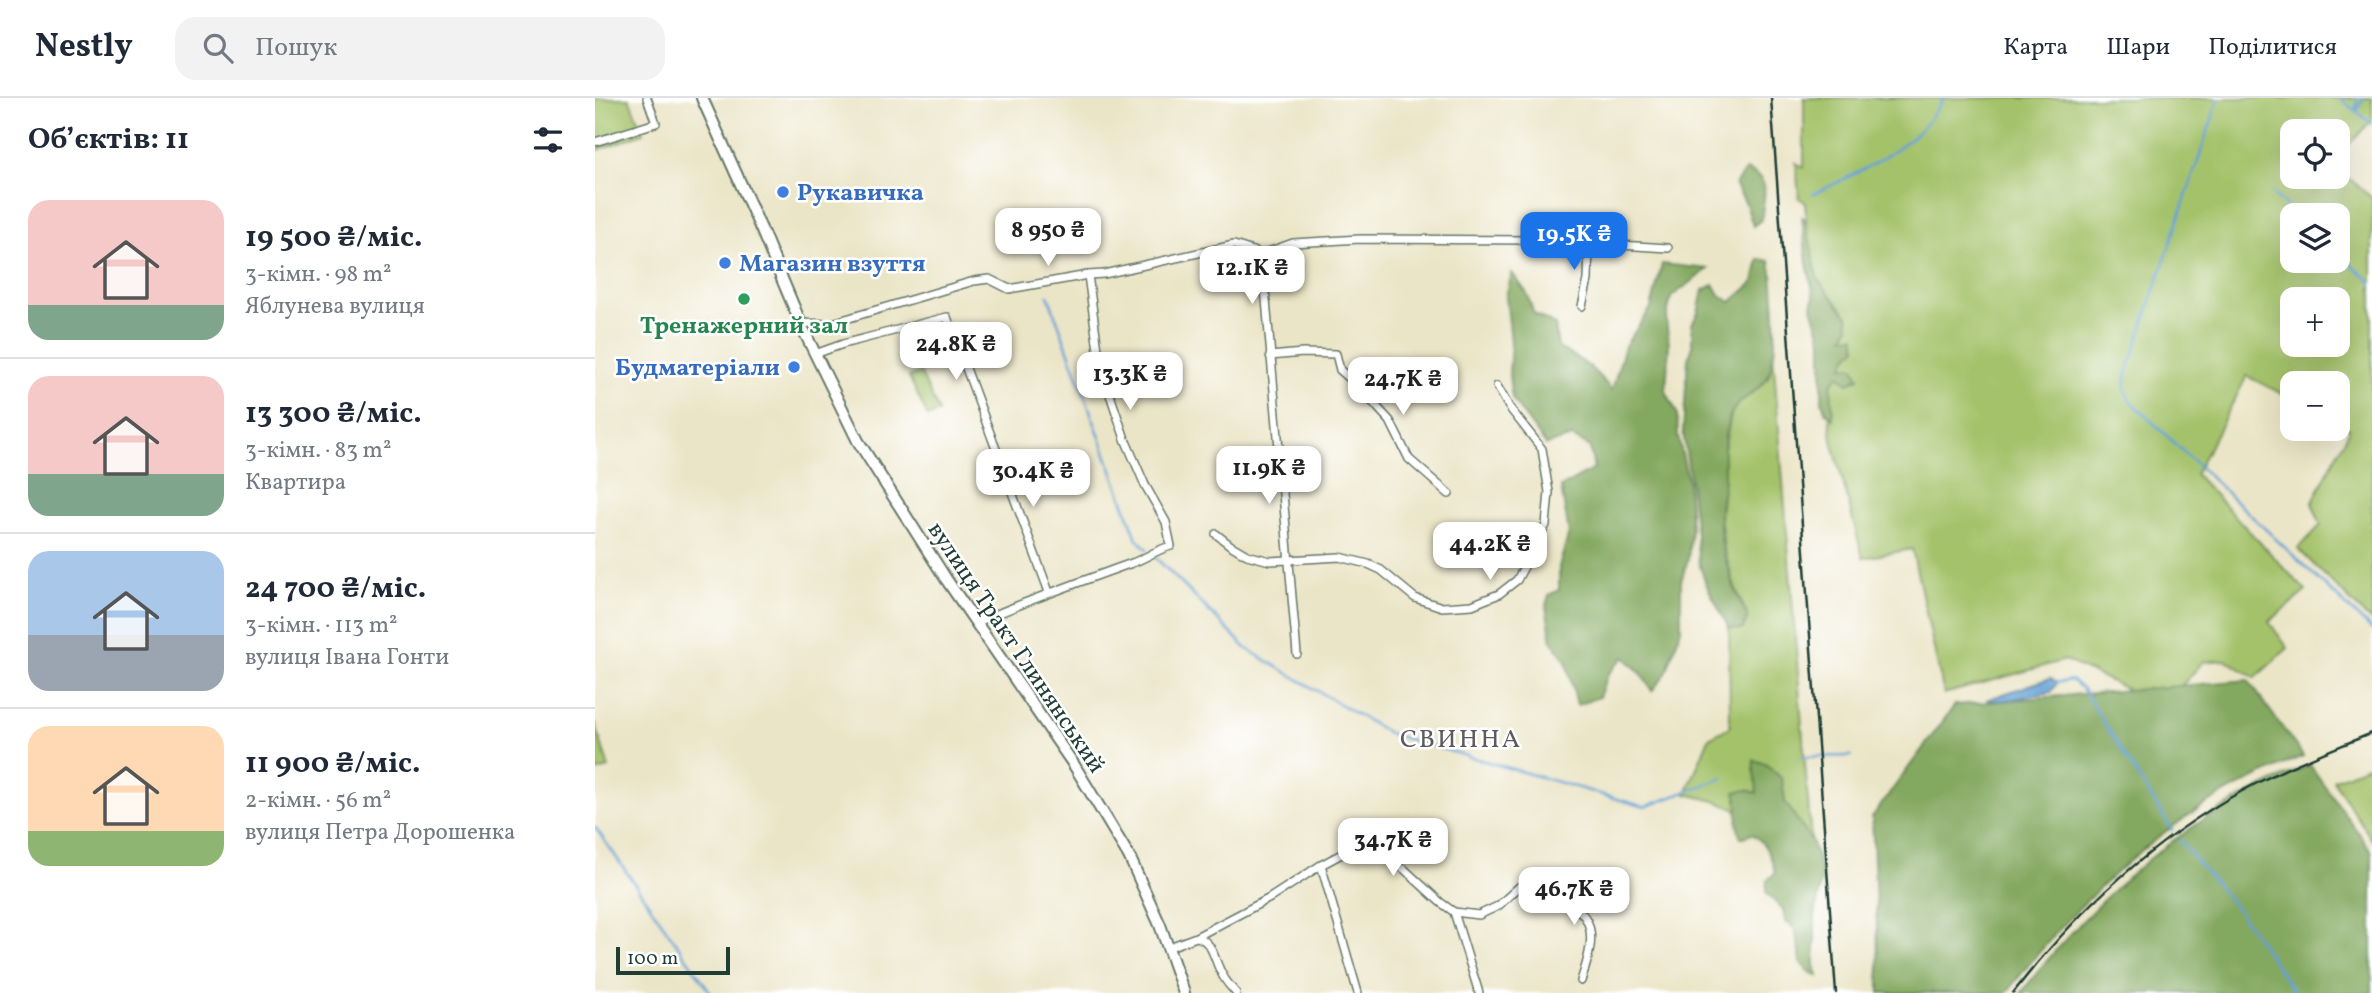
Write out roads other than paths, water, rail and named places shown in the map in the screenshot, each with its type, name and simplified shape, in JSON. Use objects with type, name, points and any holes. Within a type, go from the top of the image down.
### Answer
[{"type":"main road","name":"вулиця Тракт Глинянський","points":[[702,98],[802,326],[858,441],[975,623],[1074,765],[1129,856],[1150,901],[1184,993]]},
{"type":"street","points":[[595,142],[656,123],[647,98]]},
{"type":"street","points":[[802,326],[829,324],[974,281],[989,279],[1009,289],[1104,274],[1234,245],[1262,254],[1293,243],[1360,239],[1589,242],[1668,248]]},
{"type":"street","points":[[1582,306],[1588,280],[1589,242]]},
{"type":"street","points":[[1262,254],[1297,654]]},
{"type":"street","points":[[975,623],[1171,546],[1166,522],[1145,485],[1125,439],[1100,365],[1088,275]]},
{"type":"street","points":[[815,354],[947,317],[1049,592]]},
{"type":"street","points":[[1270,356],[1336,354],[1340,370],[1390,421],[1409,459],[1449,494]]},
{"type":"street","points":[[1216,534],[1247,555],[1270,561],[1340,557],[1368,564],[1381,570],[1415,597],[1442,607],[1472,605],[1499,594],[1517,580],[1546,524],[1549,492],[1542,449],[1509,407],[1497,386]]},
{"type":"street","points":[[1167,948],[1196,937],[1270,898],[1321,864],[1349,850],[1380,855],[1404,869],[1454,912],[1479,915],[1498,906],[1520,886],[1541,883],[1570,901],[1589,922],[1592,942],[1581,981]]},
{"type":"street","points":[[1321,864],[1358,993]]},
{"type":"street","points":[[1454,912],[1479,993]]},
{"type":"street","points":[[1196,937],[1202,938],[1210,945],[1221,974],[1236,993]]},
{"type":"water","points":[[2050,678],[2057,683],[2051,692],[2003,701],[1986,700]]},
{"type":"waterway","points":[[1813,194],[1857,173],[1901,146],[1925,125],[1944,98]]},
{"type":"waterway","points":[[2219,98],[2127,373],[2125,388],[2129,400],[2372,630]]},
{"type":"waterway","points":[[2340,98],[2372,124]]},
{"type":"waterway","points":[[2356,109],[2357,98]]},
{"type":"waterway","points":[[2356,111],[2364,98]]},
{"type":"waterway","points":[[2272,193],[2283,203]]},
{"type":"waterway","points":[[2350,263],[2372,283]]},
{"type":"waterway","points":[[1048,295],[1137,539],[1147,549]]},
{"type":"waterway","points":[[1155,557],[1247,649],[1390,734],[1645,807],[1723,778]]},
{"type":"waterway","points":[[2055,683],[2071,680],[2082,688],[2172,830]]},
{"type":"waterway","points":[[1801,757],[1851,756]]},
{"type":"waterway","points":[[595,827],[711,993]]},
{"type":"waterway","points":[[2179,840],[2237,909],[2295,993]]},
{"type":"railway","points":[[1771,98],[1836,993]]},
{"type":"railway","points":[[2013,993],[2094,902],[2124,874],[2189,824],[2273,775],[2372,733]]},
{"type":"place","name":"Рукавичка","points":[[783,192]]},
{"type":"place","name":"Магазин взуття","points":[[725,263]]},
{"type":"place","name":"Тренажерний зал","points":[[744,299]]},
{"type":"place","name":"Будматеріали","points":[[794,367]]},
{"type":"district","name":"СВИННА","points":[[1461,738]]}]
